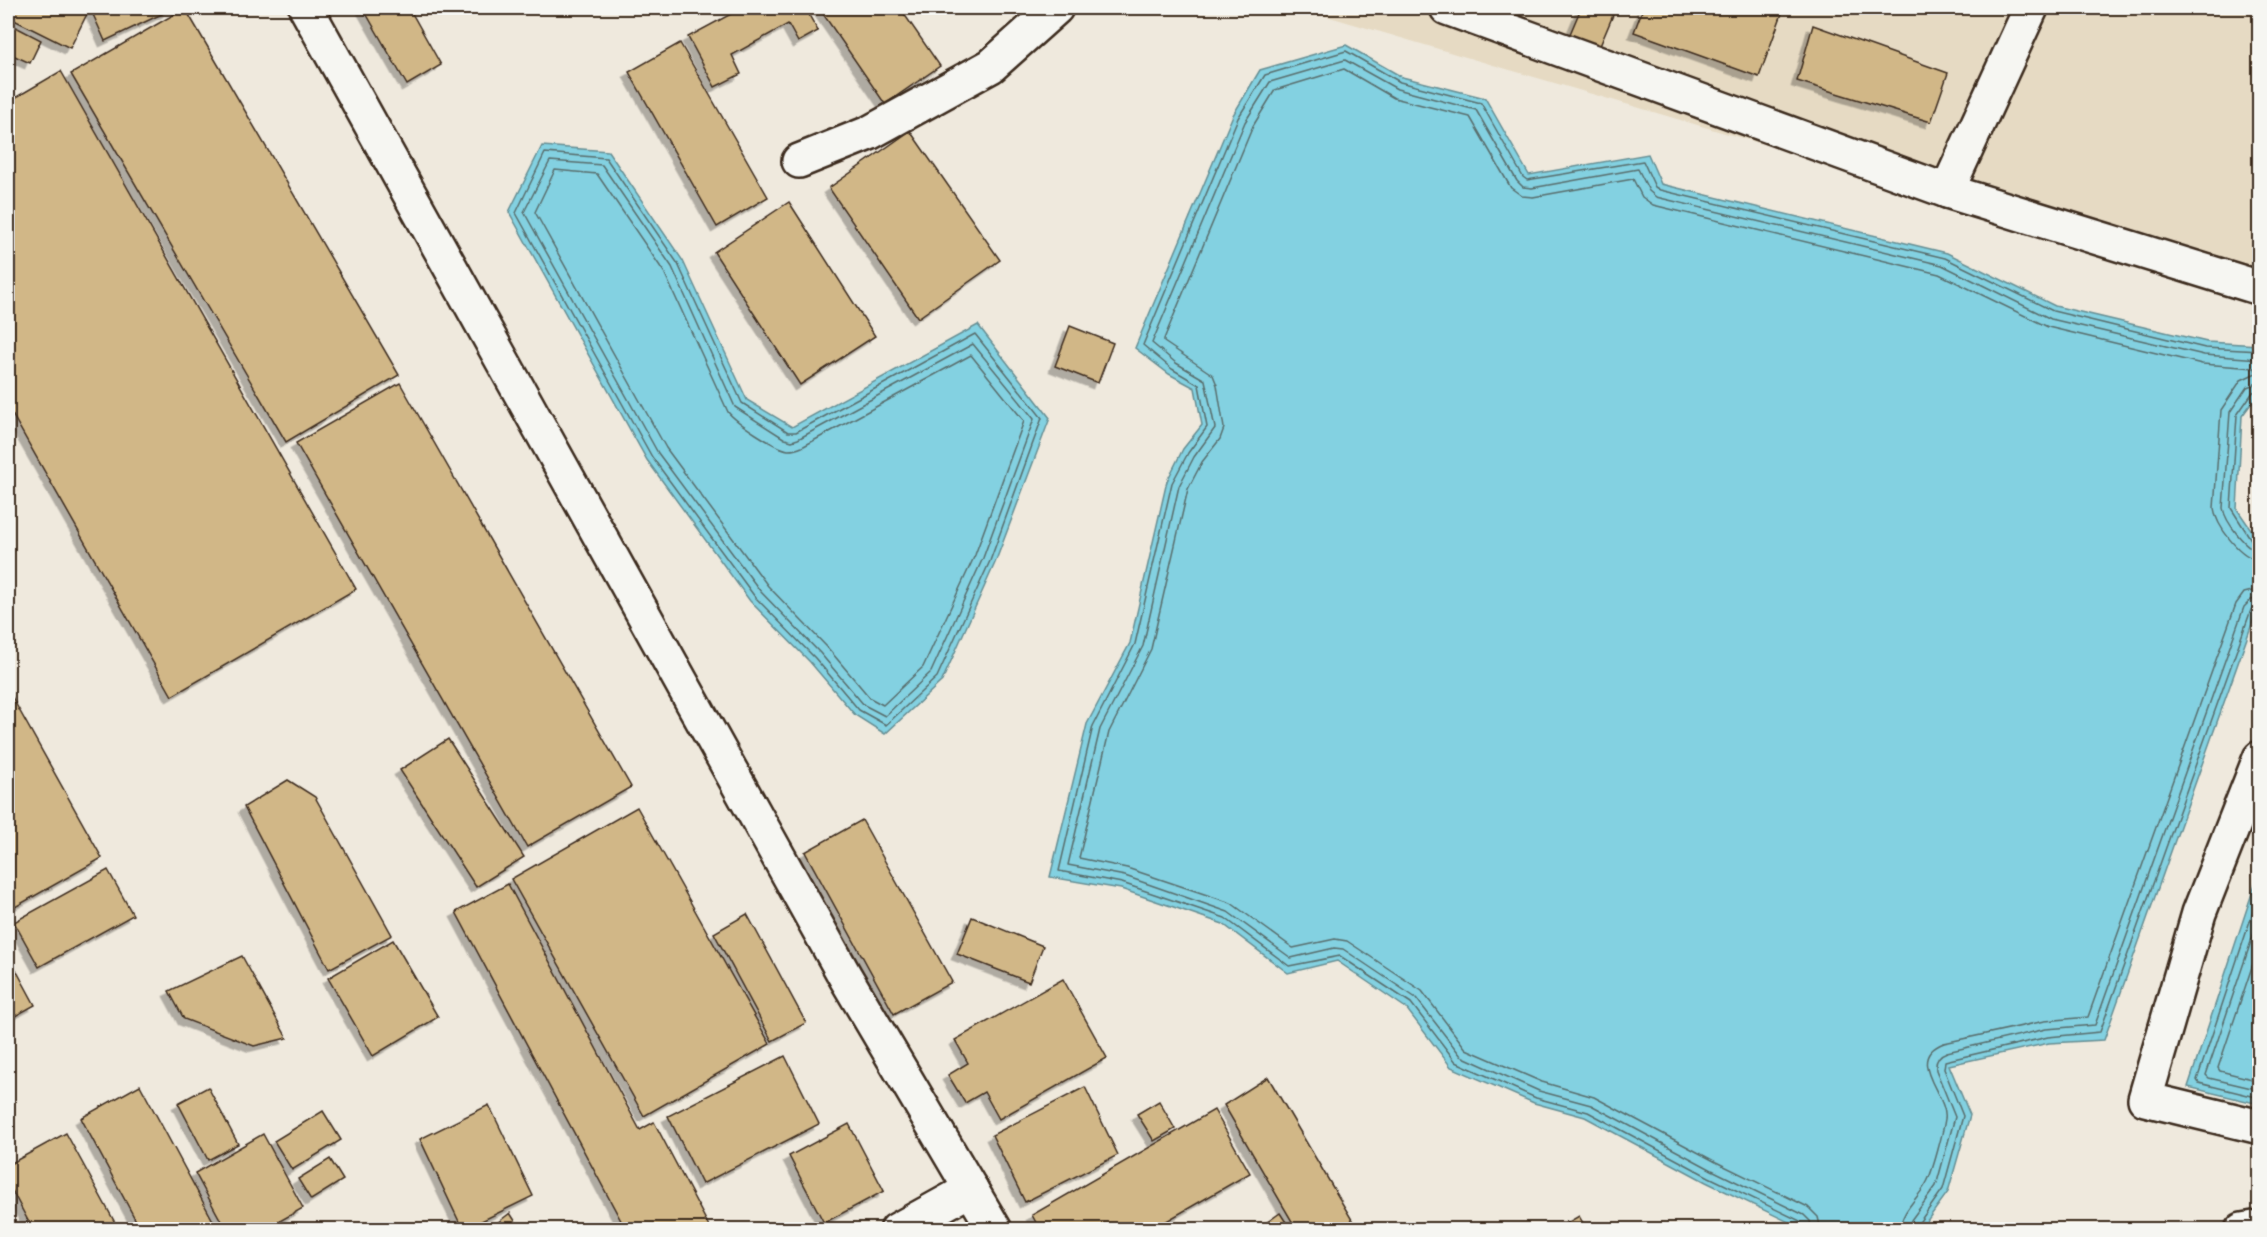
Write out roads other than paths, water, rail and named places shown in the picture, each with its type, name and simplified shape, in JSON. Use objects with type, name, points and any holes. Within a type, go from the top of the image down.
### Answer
[{"type":"street","points":[[306,8],[840,967],[995,1230]]},
{"type":"street","points":[[799,161],[868,133],[991,66],[1056,8]]},
{"type":"street","points":[[1447,8],[1947,191],[2259,288]]},
{"type":"street","points":[[1947,191],[2031,8]]},
{"type":"street","points":[[2259,758],[2199,913],[2145,1099],[2259,1127]]},
{"type":"street","points":[[897,1230],[971,1189]]},
{"type":"street","points":[[2242,1230],[2259,1227]]},
{"type":"water","points":[[1346,45],[1402,77],[1485,98],[1529,175],[1648,154],[1661,184],[1947,253],[2055,306],[2207,342],[2259,345],[2259,393],[2242,416],[2237,509],[2259,541],[2259,604],[2104,1040],[2049,1043],[1949,1065],[1970,1115],[1948,1192],[1921,1229],[1803,1229],[1706,1182],[1585,1117],[1534,1103],[1451,1067],[1406,1008],[1337,961],[1288,973],[1223,924],[1121,889],[1050,877],[1087,724],[1130,643],[1167,481],[1183,449],[1202,425],[1195,388],[1169,374],[1135,348],[1233,115],[1260,70]]},
{"type":"water","points":[[542,146],[608,151],[683,261],[747,400],[792,427],[978,325],[1050,418],[995,563],[942,681],[885,734],[855,715],[810,662],[750,601],[647,460],[509,212]]},
{"type":"water","points":[[2259,872],[2260,1104],[2188,1087]]}]
